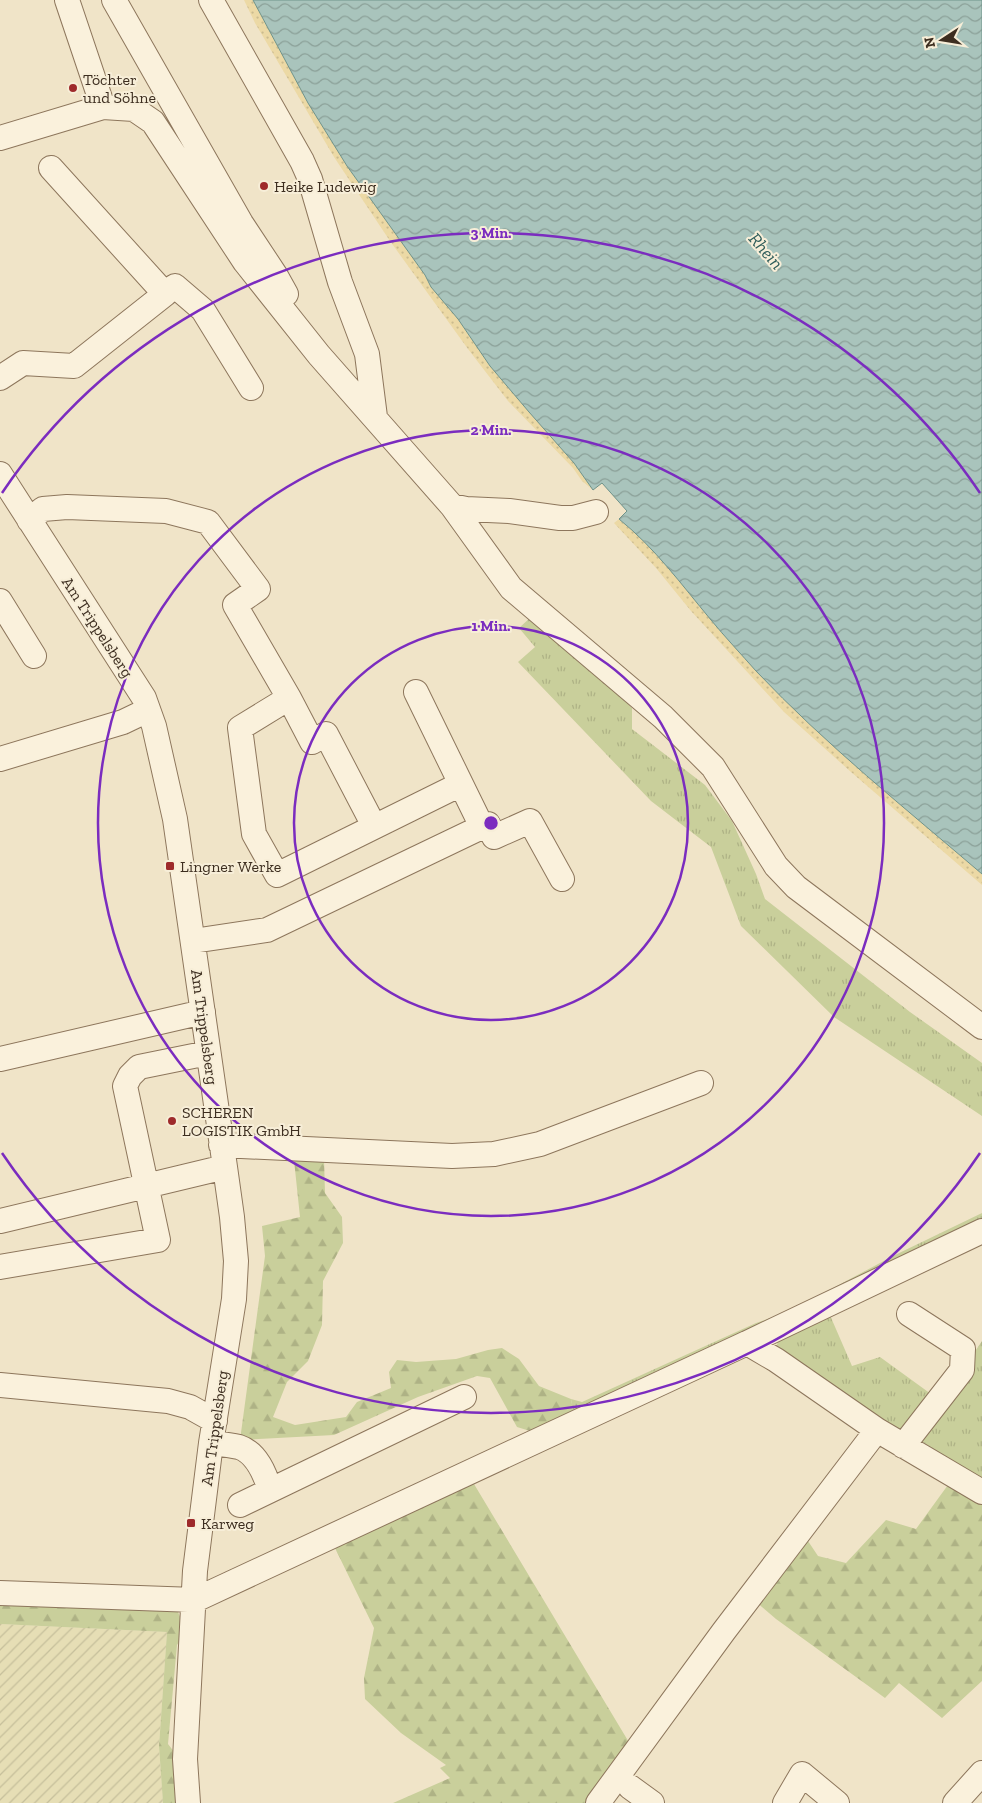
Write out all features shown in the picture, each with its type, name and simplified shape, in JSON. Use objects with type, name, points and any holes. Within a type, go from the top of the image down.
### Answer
[{"type":"street","points":[[67,0],[103,107]]},
{"type":"street","points":[[114,0],[241,223],[276,276],[319,355]]},
{"type":"street","points":[[211,0],[302,161],[310,179],[340,282],[367,354],[375,417]]},
{"type":"street","points":[[0,138],[103,107],[134,109],[153,122],[245,262],[319,355],[452,506],[511,588],[663,717],[713,767],[738,803],[776,866],[796,887],[982,1027]]},
{"type":"street","points":[[51,168],[165,294]]},
{"type":"street","points":[[0,378],[23,363],[74,366],[174,286],[203,310],[250,388]]},
{"type":"street","name":"Am Trippelsberg","points":[[0,474],[16,511],[144,698],[154,726],[175,819],[232,1217],[236,1261],[234,1299],[213,1432],[195,1572],[185,1759],[188,1803]]},
{"type":"street","points":[[452,506],[560,518],[573,518],[596,512]]},
{"type":"street","points":[[16,511],[67,507],[166,511],[208,522],[258,589],[235,605],[289,698],[312,742],[326,734],[374,826]]},
{"type":"street","points":[[0,600],[34,656]]},
{"type":"street","points":[[416,692],[482,827]]},
{"type":"street","points":[[289,698],[240,728],[254,834],[276,875],[461,784]]},
{"type":"street","points":[[0,759],[123,722],[148,710]]},
{"type":"street","points":[[193,942],[267,930],[488,824],[494,837],[530,821],[562,879]]},
{"type":"street","points":[[0,1059],[202,1012]]},
{"type":"street","points":[[0,1267],[158,1240],[125,1086],[126,1081],[139,1068],[208,1053]]},
{"type":"street","points":[[0,1221],[146,1186],[223,1156],[452,1156],[494,1154],[540,1144],[701,1083]]},
{"type":"street","points":[[0,1593],[195,1600],[747,1343],[982,1231]]},
{"type":"street","points":[[903,1446],[962,1370],[962,1349],[909,1314]]},
{"type":"street","points":[[747,1343],[776,1360],[877,1430],[982,1492]]},
{"type":"street","points":[[0,1385],[168,1401],[190,1407],[213,1432],[246,1451],[263,1469],[270,1490]]},
{"type":"street","points":[[240,1505],[464,1397]]},
{"type":"street","points":[[598,1803],[724,1631],[877,1430]]},
{"type":"street","points":[[955,1803],[982,1773]]},
{"type":"street","points":[[785,1803],[802,1774],[837,1803]]},
{"type":"street","points":[[630,1787],[652,1803]]},
{"type":"shaded area","points":[[0,1624],[167,1632],[159,1746],[163,1803],[0,1803]]},
{"type":"green space","points":[[531,617],[605,680],[632,708],[632,729],[705,785],[732,821],[765,899],[910,1012],[982,1063],[982,1116],[834,1017],[741,926],[711,847],[651,801],[518,662],[535,647],[519,628]]},
{"type":"green space","points":[[324,1159],[325,1193],[342,1217],[343,1243],[323,1281],[322,1325],[308,1361],[287,1382],[273,1417],[295,1425],[346,1417],[357,1402],[391,1388],[389,1372],[397,1360],[416,1362],[456,1359],[502,1348],[519,1359],[539,1386],[571,1399],[575,1420],[530,1431],[517,1427],[490,1378],[477,1376],[418,1397],[334,1435],[240,1440],[265,1256],[262,1226],[300,1217],[294,1160]]},
{"type":"green space","points":[[982,1213],[982,1242],[829,1313],[852,1366],[880,1357],[931,1394],[897,1433],[774,1351],[789,1317],[575,1420],[571,1399],[582,1402],[756,1323],[790,1311],[895,1255]]},
{"type":"green space","points":[[982,1341],[982,1482],[917,1438]]},
{"type":"green space","points":[[953,1478],[982,1500],[982,1681],[942,1718],[899,1683],[885,1698],[776,1619],[754,1600],[804,1535],[818,1556],[846,1563],[886,1520],[916,1529]]},
{"type":"green space","points":[[471,1479],[633,1749],[595,1803],[393,1803],[450,1778],[440,1768],[446,1765],[401,1733],[365,1699],[364,1678],[374,1628],[334,1546]]},
{"type":"green space","points":[[0,1600],[178,1612],[186,1631],[177,1645],[168,1744],[175,1753],[176,1803],[163,1803],[159,1746],[167,1632],[0,1624]]},
{"type":"sand","points":[[244,0],[253,0],[308,103],[347,166],[425,275],[431,287],[458,319],[490,366],[574,463],[593,490],[582,481],[573,468],[508,401],[390,241],[334,157],[255,23]]},
{"type":"sand","points":[[619,519],[656,554],[756,671],[810,725],[866,776],[982,874],[982,885],[784,712],[691,611],[656,568],[614,523]]},
{"type":"water","name":"Rhein","points":[[253,0],[982,0],[982,874],[866,776],[810,725],[756,671],[656,554],[619,519],[627,511],[602,483],[593,490],[574,463],[490,366],[458,319],[431,287],[425,275],[347,166],[308,103]]},
{"type":"place","name":"Töchter und Söhne","points":[[73,88]]},
{"type":"place","name":"Heike Ludewig","points":[[264,186]]},
{"type":"place","name":"Lingner Werke","points":[[170,866]]},
{"type":"place","name":"SCHEREN LOGISTIK GmbH","points":[[172,1121]]},
{"type":"place","name":"Karweg","points":[[191,1523]]}]
